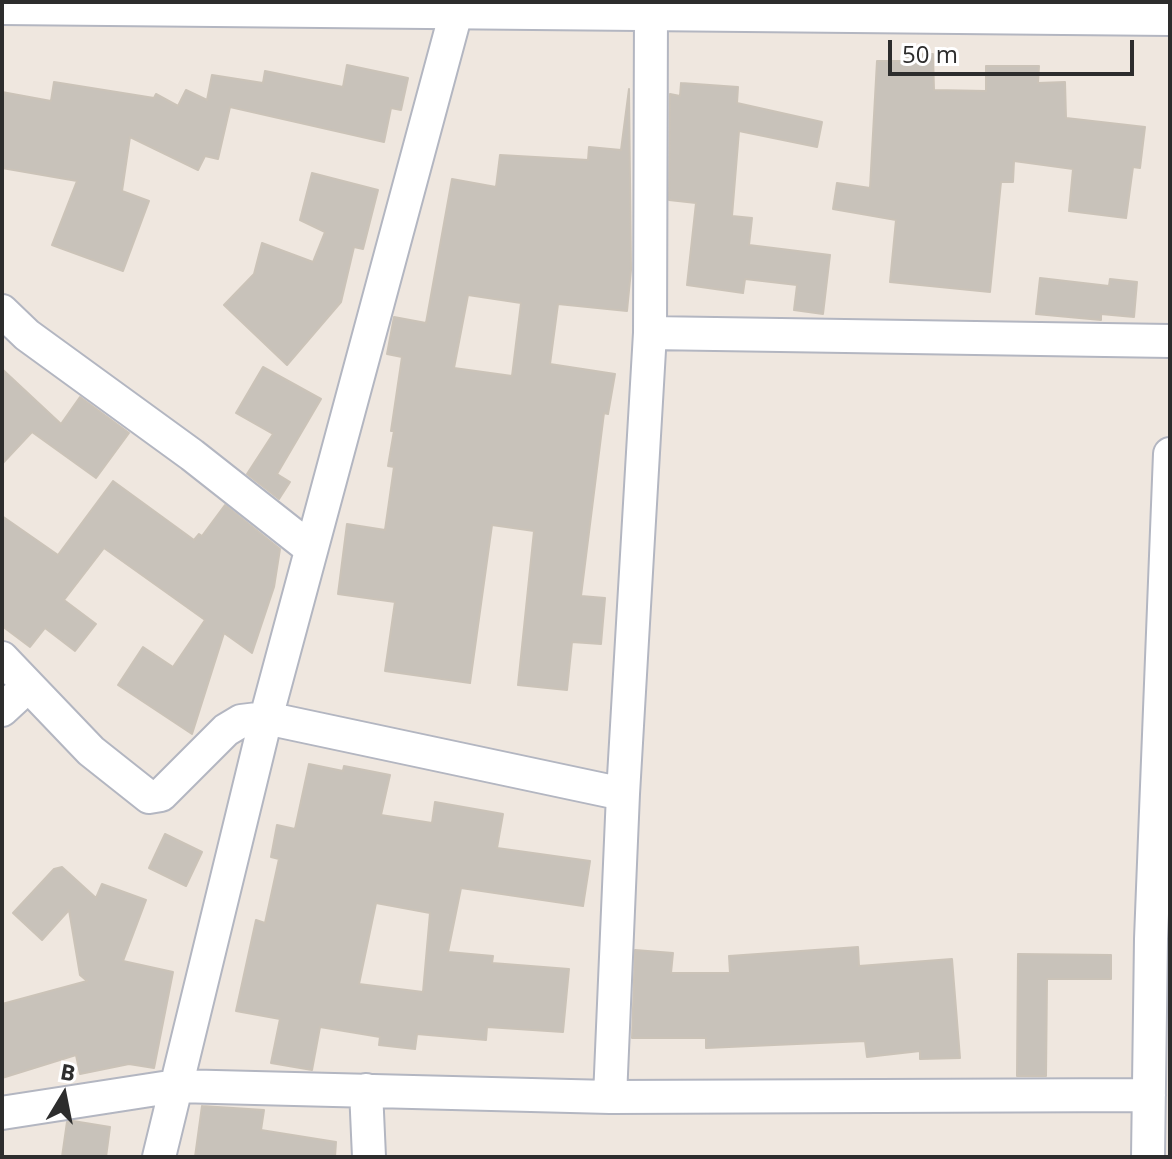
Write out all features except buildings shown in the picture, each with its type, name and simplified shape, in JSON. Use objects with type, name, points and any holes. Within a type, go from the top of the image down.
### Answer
[{"type":"main road","points":[[2,2],[1170,13]]},
{"type":"street","points":[[159,1157],[310,548],[458,5]]},
{"type":"street","points":[[610,1097],[623,794],[650,333],[651,10]]},
{"type":"street","points":[[2,311],[27,335],[192,455],[310,548]]},
{"type":"street","points":[[650,333],[1170,341]]},
{"type":"street","points":[[1148,1157],[1160,938],[1170,454]]},
{"type":"street","points":[[2,658],[91,751],[149,797],[161,795],[226,730],[241,721],[266,718],[623,794]]},
{"type":"street","points":[[2,710],[28,686]]},
{"type":"street","points":[[2,1113],[176,1086],[610,1097],[1149,1095]]},
{"type":"street","points":[[366,1090],[369,1157]]}]
